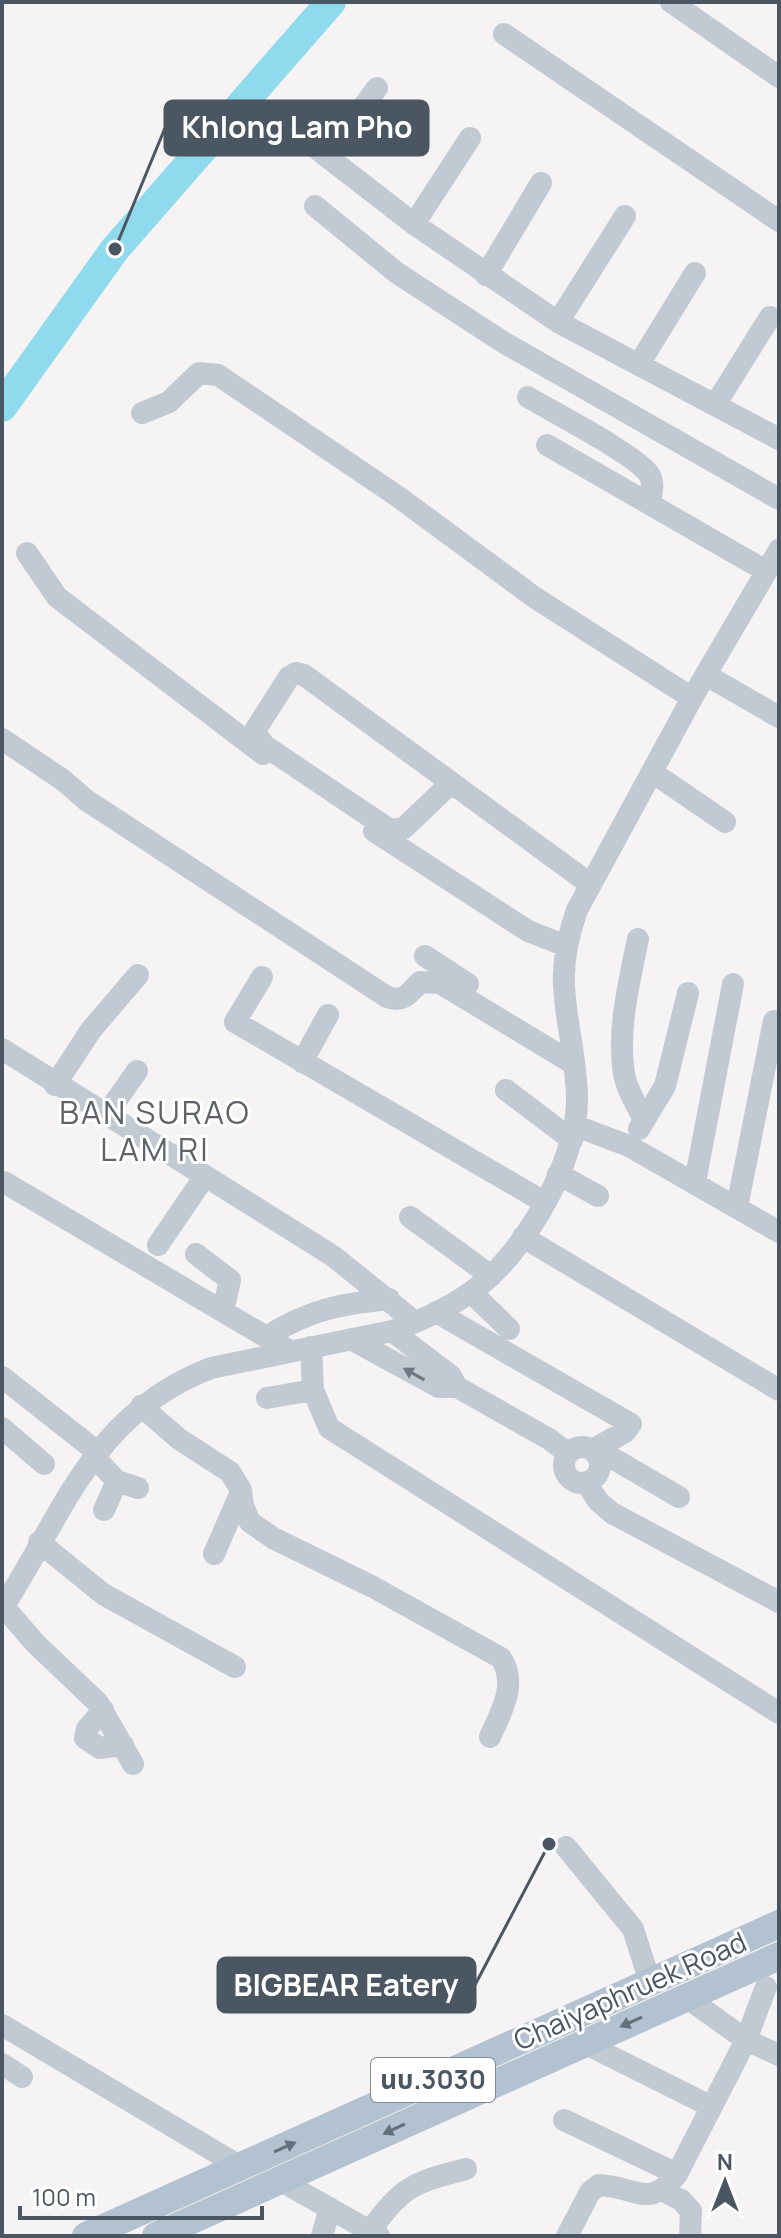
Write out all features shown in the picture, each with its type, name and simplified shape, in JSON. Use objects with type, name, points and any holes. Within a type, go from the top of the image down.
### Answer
[{"type":"main road","name":"Chaiyaphruek Road","points":[[86,2236],[779,1924]]},
{"type":"main road","name":"Chaiyaphruek Road","points":[[156,2236],[779,1956]]},
{"type":"street","points":[[687,6],[776,70]]},
{"type":"street","points":[[504,34],[779,221]]},
{"type":"street","points":[[327,156],[377,88]]},
{"type":"street","points":[[272,114],[414,224],[558,322],[779,439]]},
{"type":"street","points":[[414,224],[470,138]]},
{"type":"street","points":[[486,275],[541,183]]},
{"type":"street","points":[[315,206],[397,273],[503,342],[779,499]]},
{"type":"street","points":[[558,322],[625,216]]},
{"type":"street","points":[[639,364],[695,273]]},
{"type":"street","points":[[715,405],[770,317]]},
{"type":"street","points":[[142,413],[169,402],[199,373],[218,375],[400,498],[534,597],[692,698]]},
{"type":"street","points":[[528,397],[599,438],[645,470],[653,484],[650,504]]},
{"type":"street","points":[[547,445],[766,571]]},
{"type":"street","points":[[7,1594],[94,1454],[141,1406],[187,1377],[211,1368],[392,1331],[425,1317],[471,1292],[491,1276],[523,1237],[558,1174],[574,1133],[573,1058],[561,990],[564,945],[590,884],[692,698],[779,550]]},
{"type":"street","points":[[27,553],[57,597],[155,668],[244,741],[518,925],[564,945]]},
{"type":"street","points":[[451,783],[404,828],[390,830],[265,746],[254,732],[289,677],[296,673],[304,675],[590,884]]},
{"type":"street","points":[[706,675],[779,717]]},
{"type":"street","points":[[2,739],[63,780],[86,800],[387,997],[397,1000],[404,998],[420,982],[440,983],[573,1058]]},
{"type":"street","points":[[652,772],[725,822]]},
{"type":"street","points":[[638,939],[627,994],[623,1048],[628,1087],[644,1120]]},
{"type":"street","points":[[425,956],[573,1058]]},
{"type":"street","points":[[55,1085],[91,1030],[138,975]]},
{"type":"street","points":[[262,977],[235,1022],[544,1202]]},
{"type":"street","points":[[695,1182],[733,984]]},
{"type":"street","points":[[629,1146],[665,1086],[688,993]]},
{"type":"street","points":[[302,1062],[328,1015]]},
{"type":"street","points":[[737,1207],[774,1031]]},
{"type":"street","points":[[2,1049],[55,1085],[333,1256],[389,1299],[631,1424],[625,1432],[594,1453]]},
{"type":"street","points":[[106,1115],[137,1071]]},
{"type":"street","points":[[506,1090],[574,1133],[629,1146],[779,1232]]},
{"type":"street","points":[[558,1174],[598,1196]]},
{"type":"street","points":[[158,1245],[205,1176]]},
{"type":"street","points":[[4,1182],[266,1337],[300,1349]]},
{"type":"street","points":[[410,1217],[491,1276]]},
{"type":"street","points":[[523,1237],[779,1390]]},
{"type":"street","points":[[196,1254],[230,1280],[223,1311]]},
{"type":"street","points":[[471,1292],[509,1329]]},
{"type":"street","points":[[266,1337],[300,1316],[322,1308],[389,1299]]},
{"type":"street","points":[[392,1331],[451,1376],[457,1387]]},
{"type":"street","points":[[351,1339],[439,1387],[457,1387],[568,1453]]},
{"type":"street","points":[[300,1349],[329,1428],[356,1448],[779,1713]]},
{"type":"street","points":[[2,1377],[94,1454],[117,1481],[138,1488]]},
{"type":"street","points":[[267,1398],[313,1390]]},
{"type":"street","points":[[141,1406],[179,1439],[230,1472],[241,1490],[243,1506],[250,1522],[273,1538],[373,1587],[501,1658],[507,1668],[507,1693],[490,1737]]},
{"type":"street","points":[[2,1428],[44,1464]]},
{"type":"street","points":[[594,1453],[597,1474],[586,1482],[575,1481],[567,1474],[564,1464],[568,1453],[579,1447],[614,1459],[679,1497]]},
{"type":"street","points":[[104,1510],[117,1481]]},
{"type":"street","points":[[586,1482],[598,1501],[612,1513],[779,1602]]},
{"type":"street","points":[[214,1554],[241,1490]]},
{"type":"street","points":[[39,1542],[103,1594],[235,1667]]},
{"type":"street","points":[[7,1594],[64,1655]]},
{"type":"street","points":[[7,1594],[103,1710],[128,1755],[100,1748],[85,1738],[87,1729],[103,1710]]},
{"type":"street","points":[[566,1847],[633,1929],[650,1982]]},
{"type":"street","points":[[567,2236],[590,2192],[599,2185],[620,2186],[642,2195],[670,2182],[746,2040],[766,1987]]},
{"type":"street","points":[[686,1997],[746,2040],[779,2055]]},
{"type":"street","points":[[2,2025],[241,2167]]},
{"type":"street","points":[[584,2043],[710,2106]]},
{"type":"street","points":[[2,2064],[22,2077]]},
{"type":"street","points":[[564,2120],[670,2182],[691,2211],[690,2236]]},
{"type":"street","points":[[281,2181],[374,2234],[403,2191],[427,2179],[466,2169]]},
{"type":"street","points":[[322,2236],[330,2208]]},
{"type":"waterway","points":[[2,407],[115,249],[331,2]]},
{"type":"place","name":"Khlong Lam Pho","points":[[115,249]]},
{"type":"place","name":"BIGBEAR Eatery","points":[[549,1844]]},
{"type":"district","name":"BAN SURAO LAM RI","points":[[155,1132]]}]
